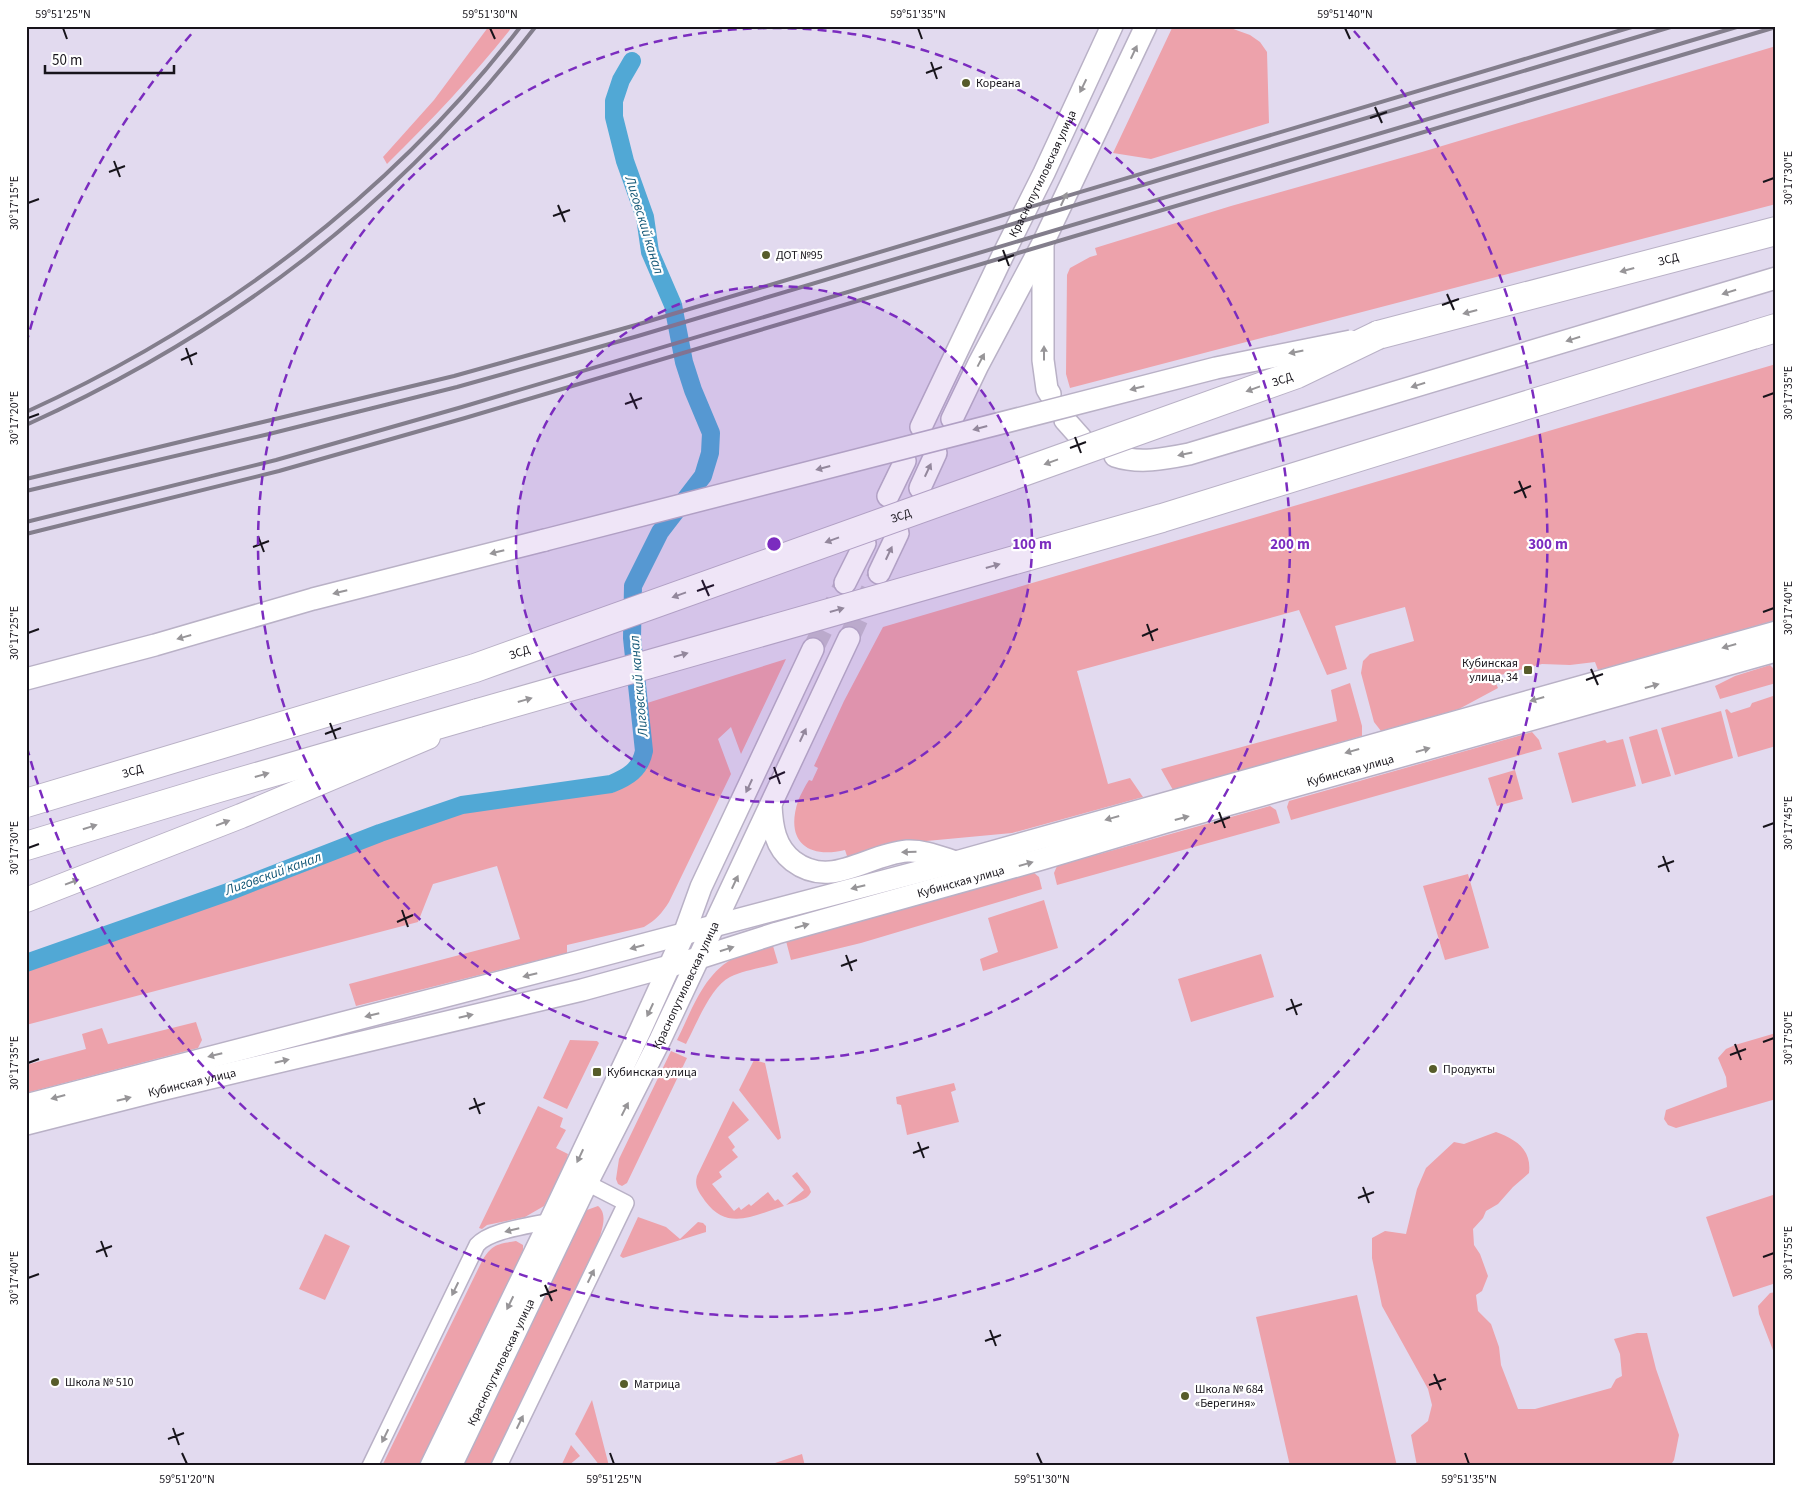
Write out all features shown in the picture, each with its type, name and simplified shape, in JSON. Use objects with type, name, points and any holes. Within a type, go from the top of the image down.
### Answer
[{"type":"highway","name":"ЗСД","points":[[26,803],[475,668],[1297,374],[1378,335],[1776,231]]},
{"type":"highway","points":[[26,846],[478,713],[1162,518],[1776,328]]},
{"type":"main road","name":"Краснопутиловская улица","points":[[921,428],[1044,173],[1112,26]]},
{"type":"main road","points":[[952,419],[978,365],[1043,243],[1146,26]]},
{"type":"main road","points":[[1043,243],[1043,360],[1047,389],[1050,394]]},
{"type":"main road","points":[[1115,456],[1127,460],[1158,460],[1189,454],[1776,278]]},
{"type":"main road","points":[[26,679],[156,645],[313,599],[1216,368],[1378,335]]},
{"type":"main road","points":[[1064,420],[1082,438]]},
{"type":"main road","points":[[920,488],[936,453]]},
{"type":"main road","points":[[888,496],[905,461]]},
{"type":"main road","points":[[880,573],[898,533]]},
{"type":"main road","points":[[845,584],[865,543]]},
{"type":"main road","name":"Кубинская улица","points":[[26,1105],[956,862],[1776,632]]},
{"type":"main road","name":"Краснопутиловская улица","points":[[451,1466],[587,1183],[699,958],[849,638]]},
{"type":"main road","name":"Краснопутиловская улица","points":[[430,1466],[550,1221],[670,965],[684,934],[701,887],[813,649]]},
{"type":"main road","name":"Кубинская улица","points":[[26,1124],[156,1091],[582,990],[699,958],[777,933],[1042,859],[1166,822],[1776,651]]},
{"type":"main road","points":[[26,900],[250,812],[399,750],[478,713]]},
{"type":"main road","points":[[771,805],[772,825],[776,840],[787,855],[804,868],[821,873],[835,871],[907,851],[927,853],[956,862]]},
{"type":"street","points":[[499,1466],[626,1203],[587,1183]]},
{"type":"street","points":[[370,1466],[476,1245],[490,1236],[550,1221]]},
{"type":"shaded area","points":[[489,26],[513,26],[452,97],[387,164],[383,157],[434,100]]},
{"type":"shaded area","points":[[1173,26],[1225,26],[1250,35],[1260,42],[1267,52],[1269,123],[1151,159],[1113,153]]},
{"type":"shaded area","points":[[1776,46],[1776,204],[1070,388],[1066,374],[1067,275],[1070,268],[1097,255],[1095,248],[1231,206],[1422,152]]},
{"type":"shaded area","points":[[1776,364],[1776,620],[1598,670],[1595,662],[1570,665],[1542,664],[1493,677],[1498,688],[1459,709],[1381,731],[1374,722],[1361,673],[1363,661],[1370,654],[1414,641],[1405,607],[1335,626],[1347,669],[1327,675],[1299,610],[1077,671],[1108,784],[1130,778],[1143,797],[1012,833],[905,843],[848,859],[845,850],[820,852],[802,844],[797,836],[795,815],[798,801],[809,780],[812,781],[818,768],[814,766],[844,701],[883,627]]},
{"type":"shaded area","points":[[786,659],[741,754],[731,727],[718,739],[731,774],[669,902],[652,922],[644,927],[567,945],[567,953],[356,1006],[349,984],[520,939],[497,866],[433,884],[418,922],[26,1025],[26,969],[185,916],[186,912],[463,809],[617,787],[639,772],[646,762],[649,748],[644,704]]},
{"type":"shaded area","points":[[1770,665],[1776,671],[1776,683],[1720,699],[1715,686],[1735,676]]},
{"type":"shaded area","points":[[1350,683],[1362,726],[1362,736],[1173,790],[1161,769],[1337,721],[1331,690]]},
{"type":"shaded area","points":[[1776,695],[1776,746],[1738,757],[1725,710],[1727,709],[1731,713]]},
{"type":"shaded area","points":[[1721,711],[1733,758],[1675,775],[1661,728]]},
{"type":"shaded area","points":[[1657,729],[1671,776],[1642,784],[1629,737]]},
{"type":"shaded area","points":[[1532,732],[1539,740],[1542,749],[1291,820],[1287,807],[1289,801]]},
{"type":"shaded area","points":[[1623,739],[1636,786],[1572,803],[1558,753],[1605,740],[1607,743]]},
{"type":"shaded area","points":[[1515,770],[1523,799],[1497,806],[1488,778]]},
{"type":"shaded area","points":[[1270,806],[1276,810],[1280,823],[1057,885],[1054,873],[1057,866]]},
{"type":"shaded area","points":[[1033,872],[1039,877],[1042,889],[861,943],[791,960],[786,941]]},
{"type":"shaded area","points":[[1468,874],[1489,948],[1445,960],[1423,886]]},
{"type":"shaded area","points":[[1044,900],[1058,948],[983,971],[980,959],[998,952],[988,918]]},
{"type":"shaded area","points":[[773,946],[778,963],[741,973],[723,982],[710,997],[686,1044],[677,1040],[700,993],[715,972],[736,957]]},
{"type":"shaded area","points":[[1261,954],[1274,997],[1191,1022],[1178,979]]},
{"type":"shaded area","points":[[196,1022],[202,1040],[198,1048],[26,1093],[26,1065],[86,1049],[82,1034],[102,1028],[108,1044]]},
{"type":"shaded area","points":[[1776,1033],[1776,1099],[1676,1128],[1668,1125],[1664,1119],[1666,1110],[1727,1087],[1726,1077],[1718,1058],[1726,1049]]},
{"type":"shaded area","points":[[570,1040],[597,1041],[599,1043],[567,1109],[543,1098]]},
{"type":"shaded area","points":[[671,1051],[687,1058],[627,1183],[622,1186],[618,1184],[616,1179],[619,1159]]},
{"type":"shaded area","points":[[754,1060],[765,1063],[780,1132],[781,1138],[778,1140],[739,1090]]},
{"type":"shaded area","points":[[954,1083],[956,1090],[951,1092],[959,1122],[907,1135],[901,1105],[897,1104],[896,1097]]},
{"type":"shaded area","points":[[733,1101],[749,1120],[728,1137],[735,1147],[732,1150],[738,1157],[719,1172],[722,1177],[712,1184],[734,1211],[739,1207],[741,1210],[749,1204],[751,1206],[768,1192],[775,1201],[778,1199],[784,1206],[752,1217],[732,1219],[714,1210],[705,1201],[696,1183],[697,1176]]},
{"type":"shaded area","points":[[538,1106],[563,1118],[560,1127],[566,1130],[556,1148],[568,1154],[566,1163],[544,1206],[525,1217],[487,1225],[482,1229],[479,1228]]},
{"type":"shaded area","points":[[1496,1132],[1510,1138],[1521,1146],[1528,1157],[1529,1173],[1498,1204],[1486,1211],[1483,1218],[1473,1229],[1474,1245],[1480,1254],[1488,1276],[1482,1291],[1476,1295],[1478,1311],[1491,1324],[1499,1347],[1501,1365],[1518,1409],[1535,1409],[1611,1388],[1616,1379],[1622,1376],[1620,1354],[1614,1339],[1637,1333],[1647,1333],[1656,1369],[1679,1435],[1674,1460],[1670,1466],[1417,1466],[1411,1435],[1428,1421],[1432,1405],[1428,1389],[1382,1306],[1372,1258],[1372,1238],[1385,1231],[1406,1234],[1417,1189],[1426,1168],[1454,1142],[1464,1144]]},
{"type":"shaded area","points":[[797,1172],[811,1192],[803,1199],[786,1205],[804,1190],[792,1176]]},
{"type":"shaded area","points":[[1776,1194],[1776,1283],[1733,1297],[1706,1217]]},
{"type":"shaded area","points":[[598,1206],[604,1217],[599,1240],[490,1466],[461,1466],[582,1216],[587,1210]]},
{"type":"shaded area","points":[[638,1217],[666,1227],[680,1239],[698,1222],[706,1226],[706,1232],[623,1258],[620,1256]]},
{"type":"shaded area","points":[[325,1234],[350,1246],[325,1300],[299,1289]]},
{"type":"shaded area","points":[[516,1241],[523,1245],[523,1252],[420,1466],[382,1466],[482,1261],[492,1248]]},
{"type":"shaded area","points":[[1776,1292],[1776,1358],[1759,1314],[1758,1306],[1770,1293]]},
{"type":"shaded area","points":[[1357,1295],[1397,1466],[1290,1466],[1256,1317]]},
{"type":"shaded area","points":[[592,1400],[609,1466],[600,1466],[575,1434]]},
{"type":"shaded area","points":[[571,1445],[580,1456],[568,1466],[561,1466]]},
{"type":"shaded area","points":[[802,1454],[805,1466],[766,1466]]},
{"type":"waterway","name":"Лиговский канал","points":[[26,963],[228,892],[380,833],[462,805],[611,784],[623,779],[640,763],[644,751],[632,638],[633,586],[660,532],[703,476],[710,453],[711,433],[693,390],[684,362],[673,305],[650,252],[645,217],[625,161],[614,117],[614,101],[621,80],[632,61]]},
{"type":"tunnel","points":[[849,638],[879,573]]},
{"type":"tunnel","points":[[813,649],[845,583]]},
{"type":"railway","points":[[26,412],[97,377],[166,338],[233,296],[297,249],[358,199],[416,145],[470,87],[521,26]]},
{"type":"railway","points":[[26,425],[101,388],[173,349],[241,305],[306,258],[368,206],[427,151],[483,91],[536,26]]},
{"type":"railway","points":[[26,479],[454,376],[636,325],[1635,26]]},
{"type":"railway","points":[[26,491],[269,434],[457,387],[638,336],[1674,26]]},
{"type":"railway","points":[[26,522],[276,460],[462,407],[1740,26]]},
{"type":"railway","points":[[26,534],[279,471],[465,418],[1776,27]]},
{"type":"place","name":"Кореана","points":[[966,83]]},
{"type":"place","name":"ДОТ №95","points":[[766,255]]},
{"type":"place","name":"Кубинская улица, 34","points":[[1528,670]]},
{"type":"place","name":"Продукты","points":[[1433,1069]]},
{"type":"place","name":"Кубинская улица","points":[[597,1072]]},
{"type":"place","name":"Школа № 510","points":[[55,1382]]},
{"type":"place","name":"Матрица","points":[[624,1384]]},
{"type":"place","name":"Школа № 684 «Берегиня»","points":[[1185,1396]]}]
